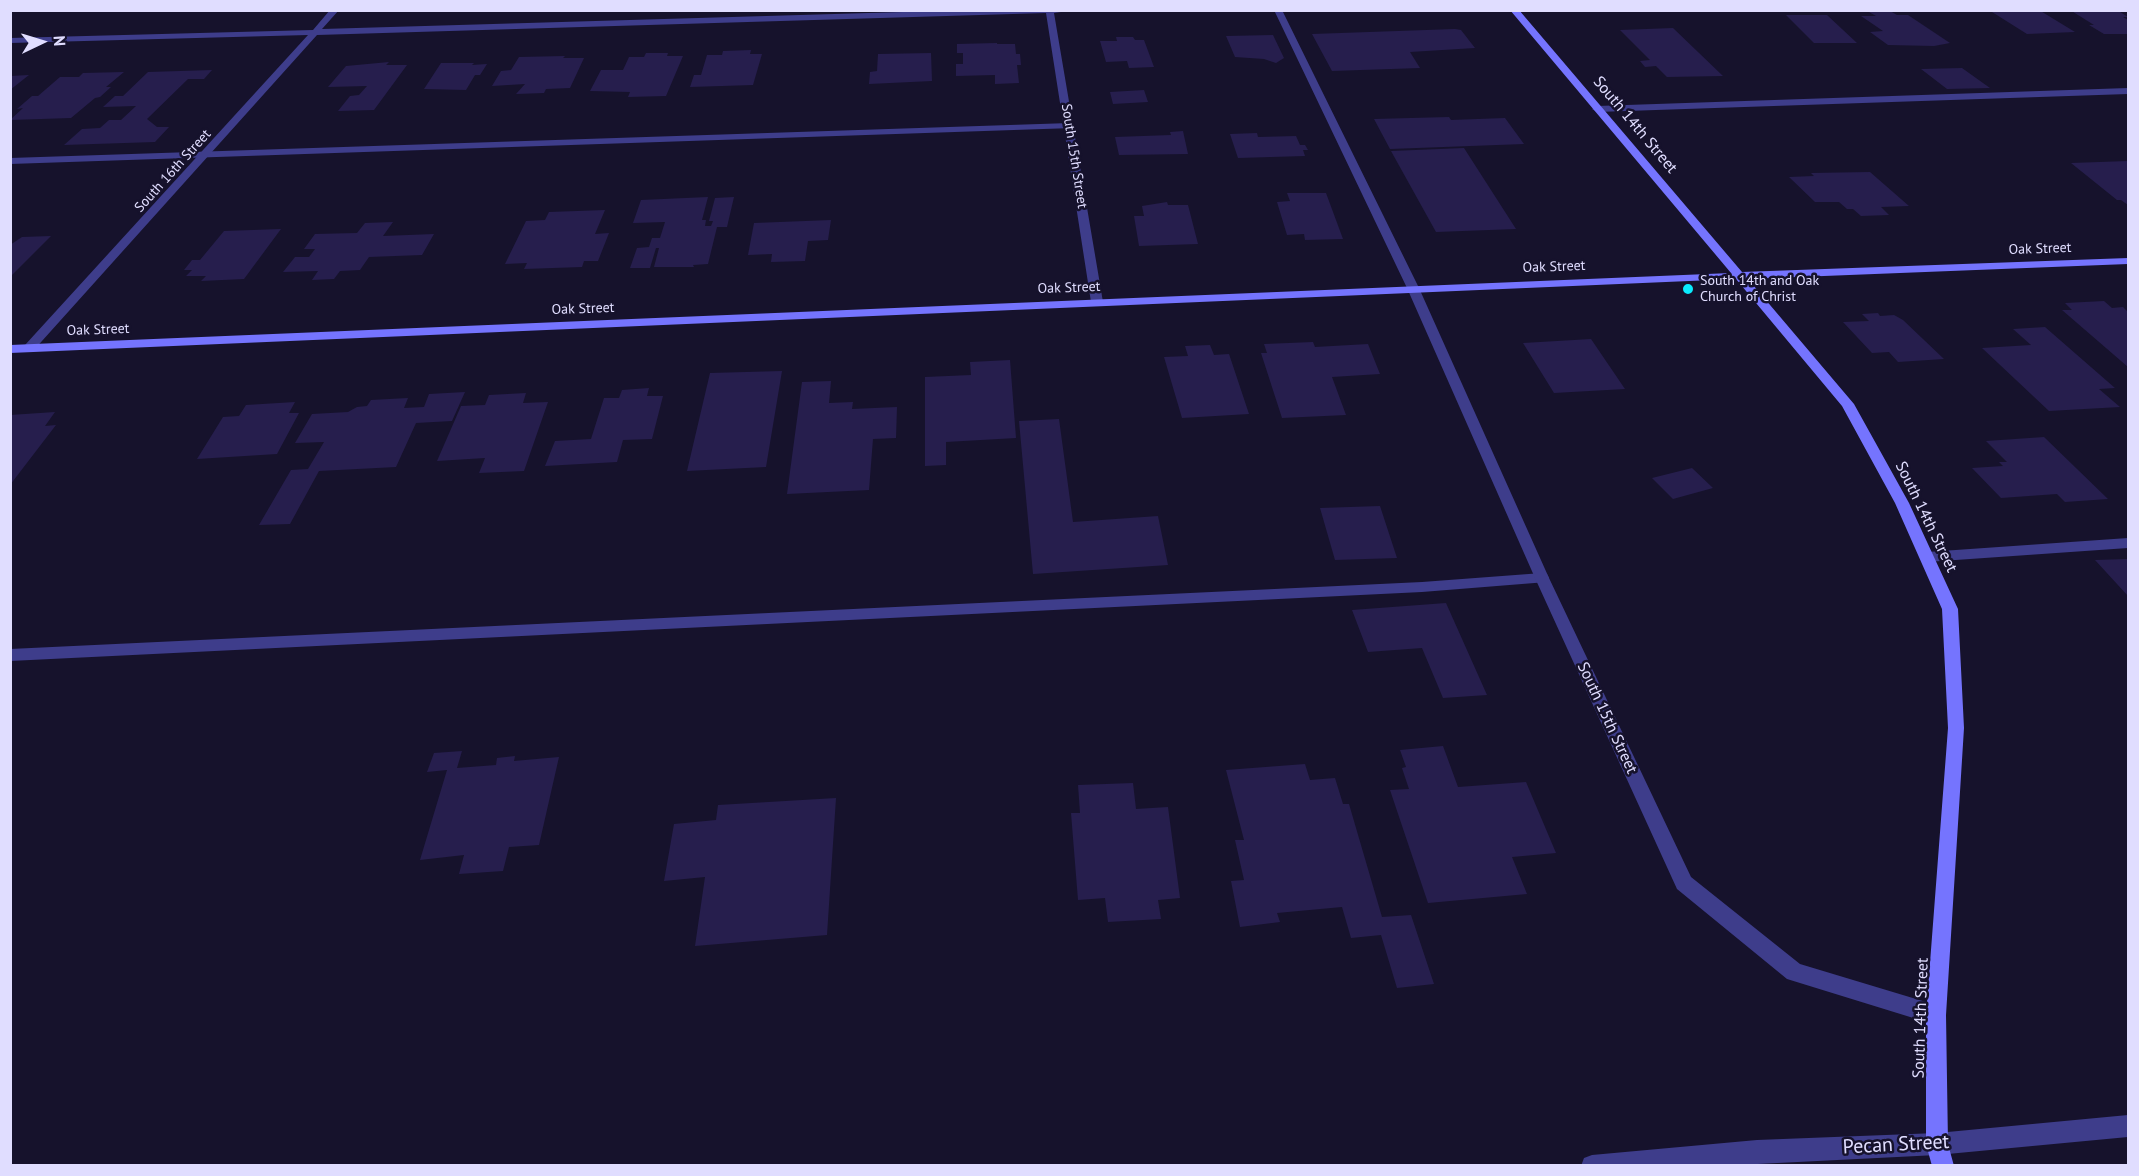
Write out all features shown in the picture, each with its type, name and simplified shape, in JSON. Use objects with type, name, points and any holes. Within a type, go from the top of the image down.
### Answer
[{"type":"street","name":"South 16th Street","points":[[29,348],[335,10]]},
{"type":"street","points":[[10,40],[1071,10]]},
{"type":"street","name":"South 15th Street","points":[[1278,10],[1413,288],[1542,578],[1684,884],[1794,972],[1936,1015]]},
{"type":"street","name":"South 14th Street","points":[[1515,10],[1848,404],[1902,503],[1950,609],[1956,728],[1936,1015],[1937,1144],[1943,1166]]},
{"type":"street","name":"South 15th Street","points":[[1051,11],[1097,302]]},
{"type":"street","points":[[1598,109],[2128,92]]},
{"type":"street","points":[[10,161],[1070,126]]},
{"type":"street","name":"Oak Street","points":[[10,349],[1413,288],[2128,261]]},
{"type":"street","points":[[1927,557],[2128,543]]},
{"type":"street","points":[[10,655],[239,642],[1410,587],[1542,578]]},
{"type":"street","name":"Pecan Street","points":[[1592,1166],[1757,1151],[1937,1144],[2128,1125]]},
{"type":"building","points":[[2039,10],[2075,32],[2027,34],[1992,12]]},
{"type":"building","points":[[2070,10],[2117,10],[2128,17],[2123,17],[2128,20],[2128,34],[2104,34]]},
{"type":"building","points":[[1890,11],[1897,15],[1908,15],[1950,43],[1934,46],[1888,45],[1870,32],[1883,31],[1861,16],[1876,16],[1869,12]]},
{"type":"building","points":[[1786,15],[1827,15],[1857,43],[1814,43]]},
{"type":"building","points":[[1673,28],[1723,76],[1667,77],[1656,66],[1645,67],[1640,61],[1650,60],[1620,30]]},
{"type":"building","points":[[1461,30],[1475,48],[1410,52],[1420,68],[1332,71],[1312,34]]},
{"type":"building","points":[[1273,35],[1284,58],[1276,63],[1264,59],[1235,57],[1226,36]]},
{"type":"building","points":[[1116,37],[1133,37],[1135,40],[1144,40],[1154,67],[1129,68],[1127,61],[1106,62],[1100,41],[1117,41]]},
{"type":"building","points":[[957,44],[1015,44],[1016,54],[1020,54],[1021,65],[1017,65],[1019,83],[995,84],[995,75],[956,76],[956,64],[963,64],[963,53],[957,53]]},
{"type":"building","points":[[751,50],[750,54],[762,54],[753,85],[690,87],[694,75],[701,75],[707,55],[722,55],[723,51]]},
{"type":"building","points":[[646,53],[683,56],[666,96],[628,97],[630,92],[590,91],[601,70],[623,70],[629,57],[644,57]]},
{"type":"building","points":[[931,53],[932,81],[869,84],[870,72],[877,71],[878,54]]},
{"type":"building","points":[[565,56],[563,58],[584,58],[570,88],[546,89],[544,93],[516,94],[525,84],[492,86],[501,71],[511,70],[519,57]]},
{"type":"building","points":[[389,62],[386,65],[407,65],[374,110],[338,111],[350,96],[359,95],[367,86],[328,87],[346,66]]},
{"type":"building","points":[[441,63],[487,64],[480,75],[475,75],[466,90],[424,89]]},
{"type":"building","points":[[1962,68],[1990,88],[1947,89],[1921,69]]},
{"type":"building","points":[[212,70],[204,79],[188,79],[147,119],[157,127],[169,127],[155,142],[64,145],[82,129],[100,128],[109,120],[121,120],[136,106],[103,107],[115,96],[123,96],[148,72]]},
{"type":"building","points":[[124,72],[106,87],[111,87],[100,97],[95,98],[71,118],[10,120],[23,108],[17,109],[32,96],[38,96],[60,77],[79,77],[83,73]]},
{"type":"building","points":[[29,75],[10,90],[10,76]]},
{"type":"building","points":[[1144,90],[1148,102],[1113,104],[1110,92]]},
{"type":"building","points":[[1449,117],[1451,120],[1505,118],[1524,144],[1390,149],[1374,119]]},
{"type":"building","points":[[1183,131],[1188,154],[1119,155],[1115,137],[1171,135],[1170,132]]},
{"type":"building","points":[[1257,133],[1258,137],[1296,136],[1300,145],[1305,145],[1308,150],[1303,150],[1305,156],[1238,158],[1230,134]]},
{"type":"building","points":[[1464,148],[1516,229],[1436,232],[1391,151]]},
{"type":"building","points":[[2128,161],[2128,205],[2117,200],[2071,163]]},
{"type":"building","points":[[1870,172],[1909,206],[1881,207],[1889,215],[1861,216],[1839,202],[1815,202],[1789,177],[1814,176],[1811,173]]},
{"type":"building","points":[[1287,193],[1326,193],[1343,239],[1305,240],[1304,234],[1287,235],[1277,202],[1290,201]]},
{"type":"building","points":[[708,197],[702,220],[706,220],[705,226],[711,226],[713,221],[709,221],[715,198],[734,197],[727,227],[717,227],[708,264],[693,265],[694,267],[654,267],[659,248],[656,248],[650,268],[630,268],[637,248],[649,247],[652,238],[660,238],[665,222],[633,223],[641,200]]},
{"type":"building","points":[[1167,202],[1168,205],[1188,205],[1198,244],[1139,246],[1134,216],[1144,216],[1142,206]]},
{"type":"building","points":[[605,210],[595,234],[609,233],[598,261],[584,261],[582,267],[524,269],[527,263],[505,264],[526,221],[545,220],[549,212]]},
{"type":"building","points":[[831,220],[828,240],[808,241],[805,261],[771,262],[772,254],[748,255],[754,223]]},
{"type":"building","points":[[393,222],[383,236],[434,234],[422,255],[369,257],[360,270],[340,271],[334,279],[312,280],[318,271],[283,272],[295,257],[309,257],[315,249],[304,249],[315,234],[357,233],[365,223]]},
{"type":"building","points":[[281,229],[244,279],[201,281],[206,276],[186,276],[192,270],[184,270],[192,260],[200,260],[224,231]]},
{"type":"building","points":[[51,236],[10,275],[10,245],[22,237]]},
{"type":"building","points":[[2104,301],[2112,308],[2123,307],[2128,312],[2128,367],[2062,310],[2072,310],[2065,303]]},
{"type":"building","points":[[1878,313],[1880,316],[1894,315],[1903,320],[1944,359],[1898,362],[1889,352],[1872,353],[1843,322],[1869,321],[1862,314]]},
{"type":"building","points":[[2045,327],[2115,388],[2099,389],[2120,407],[2049,411],[1982,348],[2031,345],[2013,329]]},
{"type":"building","points":[[1591,339],[1625,389],[1554,393],[1523,343]]},
{"type":"building","points":[[1313,342],[1315,347],[1368,344],[1380,374],[1332,377],[1346,415],[1282,418],[1261,353],[1267,353],[1264,344]]},
{"type":"building","points":[[1210,345],[1214,355],[1229,354],[1249,414],[1182,418],[1164,357],[1188,356],[1185,346]]},
{"type":"building","points":[[1010,360],[1016,438],[946,442],[946,465],[925,466],[925,377],[971,375],[970,362]]},
{"type":"building","points":[[782,371],[766,467],[687,471],[710,373]]},
{"type":"building","points":[[831,381],[829,403],[853,402],[852,409],[897,407],[896,438],[873,439],[869,490],[787,494],[802,382]]},
{"type":"building","points":[[649,388],[647,396],[663,396],[652,439],[623,440],[617,462],[545,466],[555,441],[591,439],[604,398],[619,398],[622,390]]},
{"type":"building","points":[[465,392],[452,421],[416,423],[396,467],[319,471],[290,524],[259,525],[291,470],[308,469],[324,442],[295,443],[312,414],[348,412],[357,407],[367,406],[371,400],[408,398],[404,408],[424,407],[429,394]]},
{"type":"building","points":[[526,393],[523,403],[548,402],[524,471],[479,473],[485,458],[437,461],[461,406],[485,405],[489,395]]},
{"type":"building","points":[[295,402],[289,413],[299,413],[277,454],[197,459],[223,417],[239,416],[246,405]]},
{"type":"building","points":[[55,412],[45,426],[56,425],[10,485],[10,415]]},
{"type":"building","points":[[1059,419],[1073,522],[1158,516],[1168,565],[1033,574],[1019,421]]},
{"type":"building","points":[[2044,437],[2108,499],[2065,502],[2057,494],[2001,498],[1972,468],[2003,466],[1999,462],[2007,462],[1986,441]]},
{"type":"building","points":[[1692,468],[1713,488],[1673,499],[1652,478]]},
{"type":"building","points":[[1380,506],[1397,558],[1335,560],[1320,508]]},
{"type":"building","points":[[2128,559],[2128,596],[2095,560]]},
{"type":"building","points":[[1446,603],[1487,695],[1443,698],[1422,648],[1368,652],[1352,610]]},
{"type":"building","points":[[1443,746],[1458,787],[1526,782],[1556,853],[1512,857],[1527,894],[1428,903],[1390,790],[1409,789],[1402,768],[1406,767],[1400,750]]},
{"type":"building","points":[[462,751],[457,768],[496,765],[497,758],[515,756],[514,761],[559,757],[539,845],[509,847],[503,871],[459,874],[464,855],[420,860],[447,770],[427,772],[434,753]]},
{"type":"building","points":[[1305,764],[1310,780],[1335,778],[1343,804],[1349,804],[1382,917],[1411,915],[1434,984],[1397,988],[1381,935],[1351,938],[1342,907],[1277,913],[1280,922],[1240,927],[1231,881],[1244,880],[1235,840],[1244,840],[1226,770]]},
{"type":"building","points":[[1133,783],[1136,809],[1168,807],[1180,898],[1158,900],[1161,919],[1108,922],[1105,898],[1078,900],[1071,813],[1080,813],[1078,785]]},
{"type":"building","points":[[836,798],[827,935],[695,946],[705,877],[664,881],[674,824],[716,820],[718,805]]},
{"type":"place","name":"South 14th and Oak Church of Christ","points":[[1688,289]]}]
